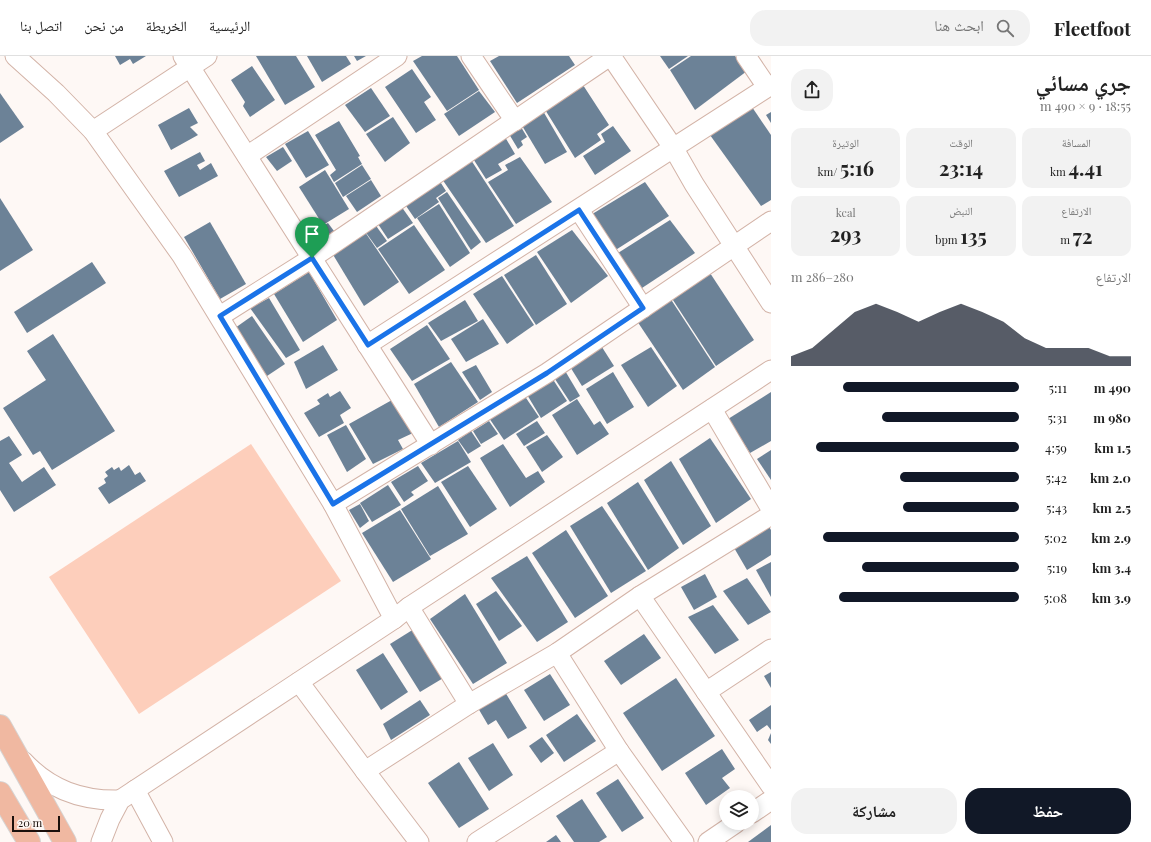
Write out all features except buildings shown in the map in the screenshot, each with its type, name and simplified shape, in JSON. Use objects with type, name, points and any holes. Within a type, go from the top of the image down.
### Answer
[{"type":"main road","points":[[0,726],[65,842]]},
{"type":"main road","points":[[0,793],[29,842]]},
{"type":"street","points":[[15,56],[56,93],[92,131],[182,256],[220,316],[333,504],[402,613],[469,704]]},
{"type":"street","points":[[92,131],[187,62],[207,56]]},
{"type":"street","points":[[247,156],[397,56]]},
{"type":"street","points":[[471,56],[515,121]]},
{"type":"street","points":[[220,316],[312,258],[610,56],[674,149],[694,184],[771,303]]},
{"type":"street","points":[[368,345],[674,149],[769,86],[746,56]]},
{"type":"street","points":[[187,62],[432,445]]},
{"type":"street","points":[[579,210],[643,308]]},
{"type":"street","points":[[333,504],[432,445],[547,373],[771,221]]},
{"type":"street","points":[[101,842],[110,819],[127,795],[771,370]]},
{"type":"street","points":[[712,409],[771,509]]},
{"type":"street","points":[[365,771],[469,704],[557,653],[640,596],[771,515]]},
{"type":"street","points":[[640,596],[771,786]]},
{"type":"street","points":[[706,692],[771,649]]},
{"type":"street","points":[[557,653],[675,839]]},
{"type":"street","points":[[299,682],[419,842]]},
{"type":"street","points":[[477,842],[618,750]]},
{"type":"street","points":[[16,753],[30,768],[45,780],[63,790],[82,797],[95,799],[127,795]]},
{"type":"street","points":[[127,795],[163,842]]},
{"type":"street","points":[[759,808],[771,800]]},
{"type":"street","points":[[708,842],[726,830]]},
{"type":"shaded area","points":[[251,444],[341,581],[139,714],[49,577]]},
{"type":"route","points":[[579,210],[643,308],[547,373],[432,445],[333,504],[220,316],[312,258],[368,345],[579,210]]}]
